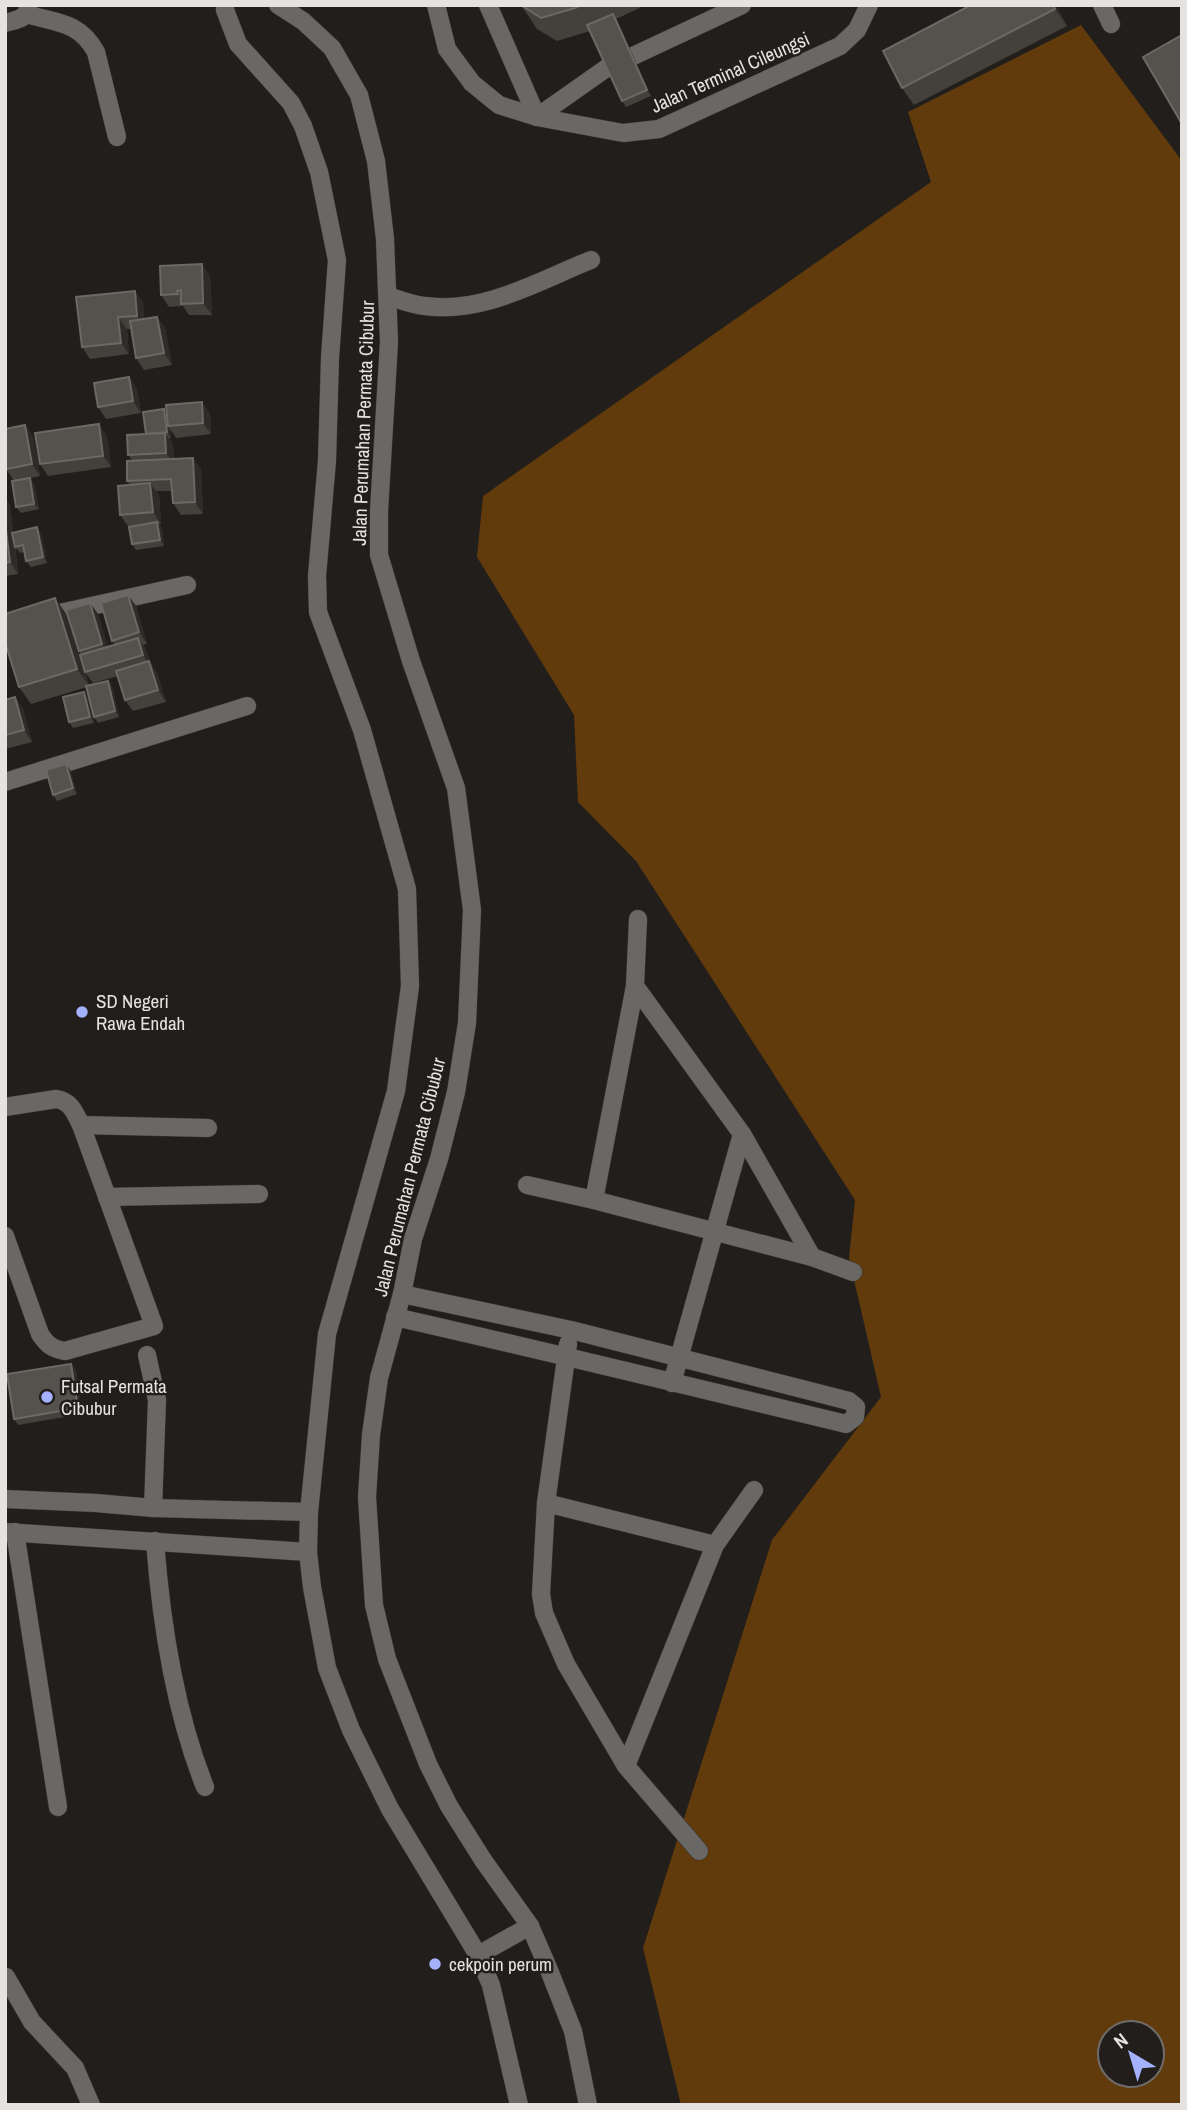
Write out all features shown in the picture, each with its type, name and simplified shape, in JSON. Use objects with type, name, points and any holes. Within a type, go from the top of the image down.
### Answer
[{"type":"street","name":"Jalan Perumahan Permata Cibubur","points":[[225,5],[238,44],[291,103],[303,126],[319,172],[337,260],[330,358],[327,461],[317,576],[318,612],[362,730],[408,889],[410,986],[396,1091],[327,1334],[309,1512],[308,1552],[327,1668],[351,1730],[390,1809],[486,1951],[491,1985],[519,2105]]},
{"type":"street","name":"Jalan Perumahan Permata Cibubur","points":[[278,5],[303,21],[332,48],[359,96],[376,161],[385,239],[389,342],[379,555],[411,661],[456,788],[472,910],[467,1023],[456,1092],[439,1158],[412,1239],[402,1294],[379,1378],[371,1435],[367,1497],[374,1605],[387,1659],[428,1764],[449,1806],[525,1929],[573,2031],[588,2105]]},
{"type":"street","name":"Jalan Terminal Cileungsi","points":[[436,5],[447,49],[472,83],[499,105],[537,117],[623,133],[659,129],[840,46],[857,30],[869,5]]},
{"type":"street","points":[[488,5],[537,117],[608,68]]},
{"type":"street","points":[[633,56],[742,5]]},
{"type":"street","points":[[1102,5],[1111,24]]},
{"type":"street","points":[[5,23],[20,19],[27,10],[78,29],[89,39],[96,52],[117,137]]},
{"type":"street","points":[[388,296],[424,306],[455,308],[488,302],[592,260]]},
{"type":"street","points":[[5,625],[187,585]]},
{"type":"street","points":[[5,782],[247,706]]},
{"type":"street","points":[[594,1200],[635,986],[638,919]]},
{"type":"street","points":[[635,986],[742,1134],[812,1257]]},
{"type":"street","points":[[5,1107],[56,1099],[64,1100],[71,1106],[81,1125],[154,1326],[65,1351],[55,1349],[47,1344],[40,1334],[5,1236]]},
{"type":"street","points":[[81,1125],[208,1128]]},
{"type":"street","points":[[672,1383],[742,1134]]},
{"type":"street","points":[[527,1185],[812,1257],[853,1272]]},
{"type":"street","points":[[107,1197],[259,1194]]},
{"type":"street","points":[[395,1317],[566,1355],[846,1424],[855,1417],[856,1407],[849,1401],[571,1330],[402,1294]]},
{"type":"street","points":[[571,1330],[546,1503],[541,1594],[544,1613],[566,1664],[626,1766],[699,1851]]},
{"type":"street","points":[[147,1355],[157,1400],[153,1508]]},
{"type":"street","points":[[626,1766],[715,1545],[754,1490]]},
{"type":"street","points":[[5,1499],[153,1508],[309,1512]]},
{"type":"street","points":[[546,1503],[715,1545]]},
{"type":"street","points":[[58,1807],[10,1532],[308,1552]]},
{"type":"street","points":[[155,1541],[160,1599],[174,1675],[187,1737],[205,1787]]},
{"type":"street","points":[[486,1951],[525,1929]]},
{"type":"street","points":[[6,1977],[32,2022],[75,2067],[91,2105]]},
{"type":"shaded area","points":[[1081,25],[1182,161],[1182,2105],[681,2105],[643,1948],[772,1540],[881,1397],[849,1258],[855,1200],[636,861],[578,802],[574,715],[477,557],[483,496],[931,182],[908,112]]},
{"type":"building","points":[[521,5],[582,5],[541,18]]},
{"type":"building","points":[[971,5],[1053,5],[1055,9],[902,88],[883,51]]},
{"type":"building","points":[[613,14],[647,90],[622,101],[587,25]]},
{"type":"building","points":[[1182,35],[1182,124],[1143,57]]},
{"type":"building","points":[[202,264],[203,303],[181,304],[181,290],[177,291],[178,294],[161,295],[160,266]]},
{"type":"building","points":[[135,291],[137,316],[118,317],[121,343],[82,347],[76,297]]},
{"type":"building","points":[[157,317],[164,353],[136,358],[130,321]]},
{"type":"building","points":[[129,377],[133,401],[98,407],[94,383]]},
{"type":"building","points":[[202,402],[203,423],[168,426],[166,405]]},
{"type":"building","points":[[164,409],[167,432],[146,434],[143,412]]},
{"type":"building","points":[[99,424],[103,456],[40,464],[35,433]]},
{"type":"building","points":[[25,425],[32,464],[6,469],[5,429]]},
{"type":"building","points":[[165,433],[166,453],[128,455],[127,435]]},
{"type":"building","points":[[193,458],[195,502],[173,503],[171,479],[127,481],[127,461]]},
{"type":"building","points":[[30,478],[34,504],[16,507],[12,481]]},
{"type":"building","points":[[150,483],[153,512],[120,515],[118,486]]},
{"type":"building","points":[[157,522],[160,540],[132,544],[129,527]]},
{"type":"building","points":[[5,523],[10,562],[5,563]]},
{"type":"building","points":[[37,527],[43,557],[26,561],[23,545],[15,547],[12,533]]},
{"type":"building","points":[[128,595],[139,632],[112,641],[101,603]]},
{"type":"building","points":[[55,598],[77,669],[19,687],[5,642],[5,614]]},
{"type":"building","points":[[90,603],[102,644],[79,651],[66,610]]},
{"type":"building","points":[[138,638],[143,655],[85,672],[80,655]]},
{"type":"building","points":[[149,661],[158,690],[125,700],[116,671]]},
{"type":"building","points":[[108,681],[115,711],[94,717],[86,686]]},
{"type":"building","points":[[84,692],[90,717],[69,722],[63,697]]},
{"type":"building","points":[[15,697],[24,730],[5,735],[5,700]]},
{"type":"building","points":[[66,764],[73,788],[53,795],[46,770]]},
{"type":"building","name":"Futsal Permata Cibubur","points":[[71,1364],[78,1408],[14,1419],[7,1374]]},
{"type":"place","name":"SD Negeri Rawa Endah","points":[[82,1012]]},
{"type":"place","name":"Futsal Permata Cibubur","points":[[47,1397]]},
{"type":"place","name":"cekpoin perum","points":[[435,1964]]}]
